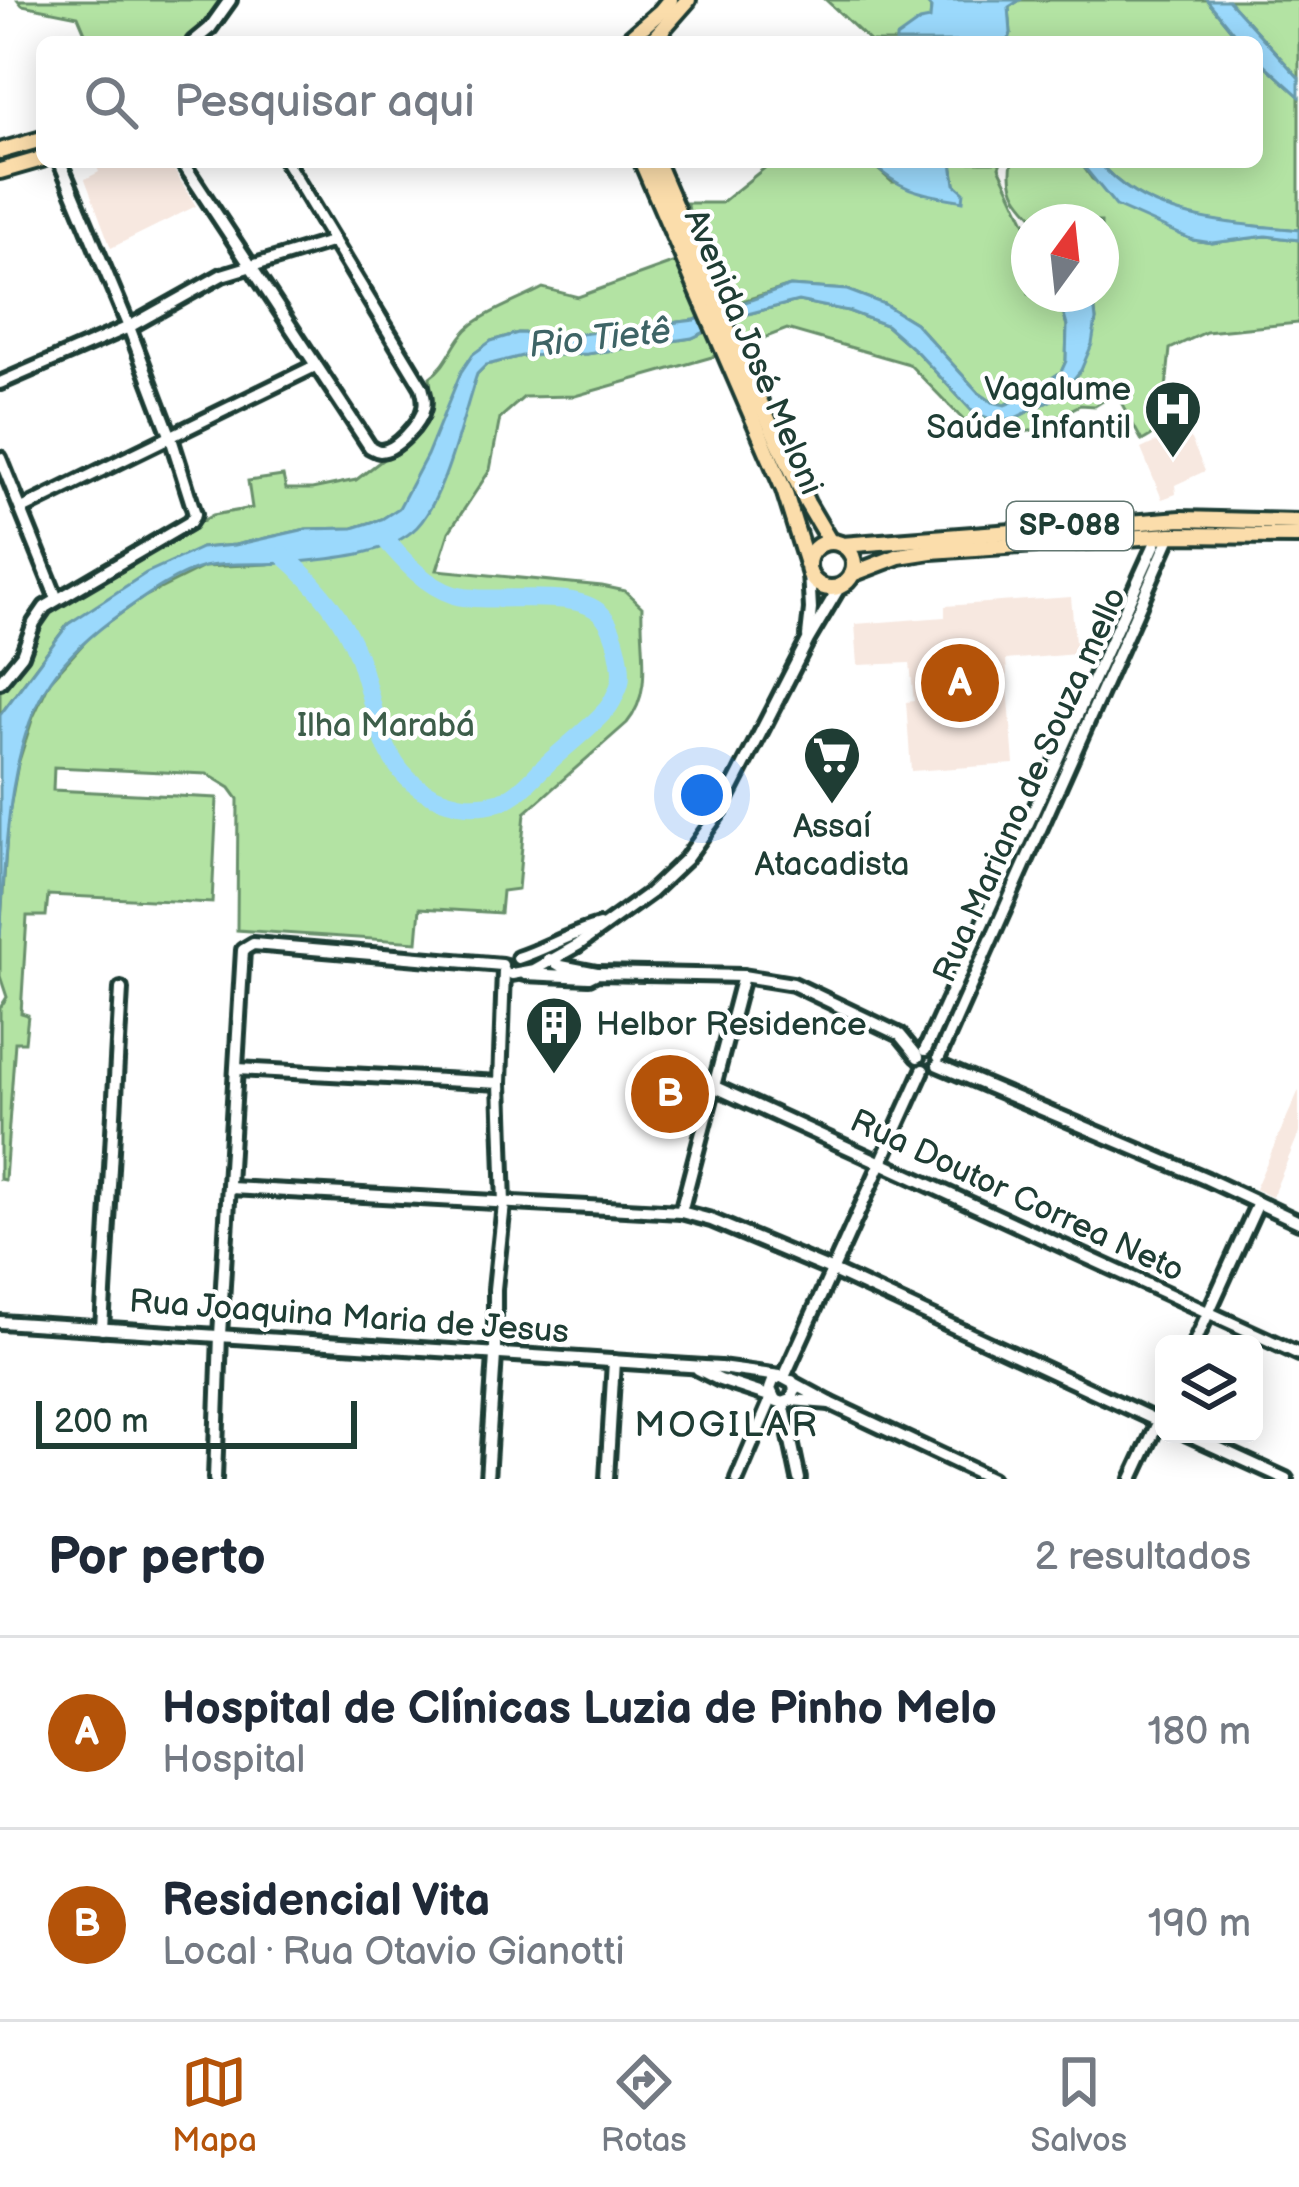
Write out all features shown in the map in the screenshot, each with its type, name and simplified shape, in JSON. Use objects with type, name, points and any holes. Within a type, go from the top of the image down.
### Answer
[{"type":"main road","points":[[632,36],[670,0]]},
{"type":"main road","points":[[656,36],[688,0]]},
{"type":"main road","points":[[0,151],[36,141]]},
{"type":"main road","points":[[0,171],[36,161]]},
{"type":"main road","name":"Avenida José Meloni","points":[[645,168],[704,289]]},
{"type":"main road","name":"Avenida José Meloni","points":[[658,168],[741,375],[808,568]]},
{"type":"main road","name":"Avenida José Meloni","points":[[741,375],[807,502],[836,543]]},
{"type":"main road","name":"SP-088","points":[[836,543],[1180,519],[1299,522]]},
{"type":"main road","name":"SP-088","points":[[846,580],[914,553],[1165,535],[1299,536]]},
{"type":"main road","points":[[836,543],[854,561],[846,580],[825,587],[812,579],[808,558],[817,546],[836,543]]},
{"type":"street","points":[[200,36],[230,0]]},
{"type":"street","points":[[0,682],[22,655],[39,614],[190,522],[194,511],[130,327],[63,168]]},
{"type":"street","points":[[186,168],[370,447],[386,449],[424,412],[424,395],[290,168]]},
{"type":"street","points":[[0,383],[130,327],[222,275],[334,241]]},
{"type":"street","points":[[22,509],[315,366]]},
{"type":"street","points":[[0,458],[57,599]]},
{"type":"street","name":"Rua Mariano de Souza mello","points":[[921,1053],[1165,535]]},
{"type":"street","name":"Rua Mariano de Souza mello","points":[[938,1061],[1165,535]]},
{"type":"street","name":"Avenida José Meloni","points":[[808,568],[808,640]]},
{"type":"street","name":"Avenida José Meloni","points":[[602,926],[650,893],[699,844],[808,640],[846,580]]},
{"type":"street","points":[[546,955],[578,945],[602,926]]},
{"type":"street","points":[[512,969],[534,970],[546,955],[581,931],[602,926]]},
{"type":"street","points":[[214,1479],[241,958],[247,945],[590,977],[593,971]]},
{"type":"street","points":[[578,945],[576,960],[593,971]]},
{"type":"street","points":[[546,955],[561,966],[593,971],[742,976],[794,984],[900,1035],[921,1053]]},
{"type":"street","points":[[488,1479],[494,1288],[504,1204],[500,1083],[512,969]]},
{"type":"street","points":[[681,1212],[742,976]]},
{"type":"street","points":[[102,1329],[121,989]]},
{"type":"street","points":[[921,1053],[933,1051],[938,1061],[1299,1222]]},
{"type":"street","points":[[921,1053],[918,1064],[923,1070]]},
{"type":"street","points":[[923,1070],[932,1070],[938,1061]]},
{"type":"street","points":[[237,1069],[500,1083]]},
{"type":"street","points":[[799,1479],[782,1400],[771,1385],[786,1378],[923,1070]]},
{"type":"street","name":"Rua Doutor Correa Neto","points":[[713,1086],[1299,1354]]},
{"type":"street","points":[[230,1187],[681,1212],[832,1271],[1155,1415]]},
{"type":"street","points":[[1198,1335],[1258,1203]]},
{"type":"street","name":"Rua Joaquina Maria de Jesus","points":[[0,1322],[614,1361],[786,1378]]},
{"type":"street","points":[[607,1479],[614,1361]]},
{"type":"street","name":"Rua Joaquina Maria de Jesus","points":[[695,1367],[782,1400],[830,1403]]},
{"type":"street","points":[[737,1479],[782,1400],[795,1393],[786,1378]]},
{"type":"street","points":[[786,1378],[992,1479]]},
{"type":"street","points":[[1132,1479],[1155,1432]]},
{"type":"street","points":[[1207,1443],[1286,1479]]},
{"type":"shaded area","points":[[97,168],[173,168],[196,206],[111,248],[85,179],[99,172]]},
{"type":"shaded area","name":"Vagalume Saúde Infantil","points":[[1186,428],[1205,471],[1175,485],[1176,494],[1162,499],[1141,449]]},
{"type":"shaded area","points":[[1071,597],[1076,654],[1006,660],[1014,764],[911,771],[906,702],[914,701],[910,663],[858,665],[855,624],[945,617],[945,606]]},
{"type":"shaded area","points":[[1299,1090],[1299,1133],[1272,1197],[1255,1189]]},
{"type":"green space","points":[[18,0],[225,0],[195,36],[86,36],[78,16],[22,5]]},
{"type":"green space","points":[[826,0],[924,0],[931,8],[930,19],[900,36],[865,36]]},
{"type":"green space","points":[[1020,0],[1207,0],[1236,36],[1010,36],[1009,7]]},
{"type":"green space","points":[[1228,0],[1299,0],[1299,78],[1263,36]]},
{"type":"green space","points":[[1263,63],[1299,96],[1299,230],[1190,216],[1140,197],[1105,168],[1263,168]]},
{"type":"green space","points":[[765,168],[877,168],[892,182],[955,184],[953,168],[999,168],[1017,204],[1011,204],[1011,312],[1063,312],[1066,361],[1061,372],[1005,405],[979,393],[915,323],[847,290],[790,286],[730,305],[686,203],[721,203]]},
{"type":"green space","name":"Ilha Marabá","points":[[1012,168],[1084,168],[1092,179],[1193,240],[1212,243],[1266,236],[1299,240],[1299,323],[1206,332],[1170,349],[1162,429],[1142,441],[1116,393],[1030,431],[979,436],[909,364],[787,329],[719,355],[575,396],[524,397],[500,418],[490,470],[449,532],[437,570],[625,591],[642,607],[644,668],[640,697],[627,723],[525,813],[518,889],[502,891],[500,913],[420,908],[417,942],[237,930],[238,799],[230,788],[207,774],[54,767],[53,790],[217,798],[212,903],[48,895],[46,916],[27,916],[21,1013],[28,1015],[25,1042],[15,1042],[5,1180],[0,1179],[0,1008],[7,997],[0,976],[0,938],[8,819],[33,717],[50,681],[92,634],[144,597],[204,567],[268,564],[400,539],[477,374],[486,365],[522,356],[587,354],[692,338],[736,317],[798,301],[886,325],[973,412],[994,421],[1015,418],[1060,396],[1081,370],[1095,312],[1119,312],[1119,204],[1022,204]]},
{"type":"green space","points":[[678,261],[702,317],[581,334],[518,333],[491,341],[400,508],[353,528],[306,529],[201,548],[68,624],[0,715],[0,691],[29,658],[44,621],[63,599],[213,515],[252,508],[248,481],[283,476],[286,489],[312,489],[356,480],[411,438],[432,402],[430,377],[466,330],[481,319],[543,288],[578,297]]},
{"type":"water","points":[[924,0],[1020,0],[1009,7],[1010,36],[899,36],[930,19],[931,8]]},
{"type":"water","points":[[1207,0],[1228,0],[1261,36],[1236,36]]},
{"type":"water","points":[[1263,38],[1299,78],[1299,96],[1263,63]]},
{"type":"water","points":[[877,168],[953,168],[955,184],[964,192],[963,201],[912,190]]},
{"type":"water","points":[[1085,168],[1105,168],[1140,197],[1191,216],[1299,230],[1299,240],[1266,236],[1212,243],[1193,240],[1119,207]]},
{"type":"water","name":"Rio Tietê","points":[[790,286],[847,290],[915,323],[979,393],[1005,405],[1061,372],[1066,361],[1063,312],[1095,312],[1096,320],[1081,370],[1060,396],[1015,418],[995,421],[973,412],[886,325],[798,301],[736,317],[692,338],[587,354],[522,356],[486,365],[477,374],[436,497],[417,527],[404,537],[373,551],[337,558],[193,570],[124,611],[67,660],[36,707],[16,770],[0,938],[0,715],[68,624],[146,573],[201,548],[306,529],[353,528],[399,508],[461,372],[473,354],[491,341],[518,333],[581,334],[695,320]]},
{"type":"waterway","points":[[283,555],[317,588],[344,627],[358,656],[386,747],[412,783],[432,796],[459,804],[507,799],[612,702],[621,671],[608,623],[592,607],[575,602],[470,598],[443,591],[407,564],[384,538]]},
{"type":"place","name":"Vagalume Saúde Infantil","points":[[1173,460]]},
{"type":"place","name":"Hospital de Clínicas Luzia de Pinho Melo","points":[[960,683]]},
{"type":"place","name":"Assaí Atacadista","points":[[832,806]]},
{"type":"place","name":"Helbor Residence","points":[[554,1076]]},
{"type":"place","name":"Residencial Vita","points":[[670,1094]]},
{"type":"district","name":"MOGILAR","points":[[727,1425]]}]
